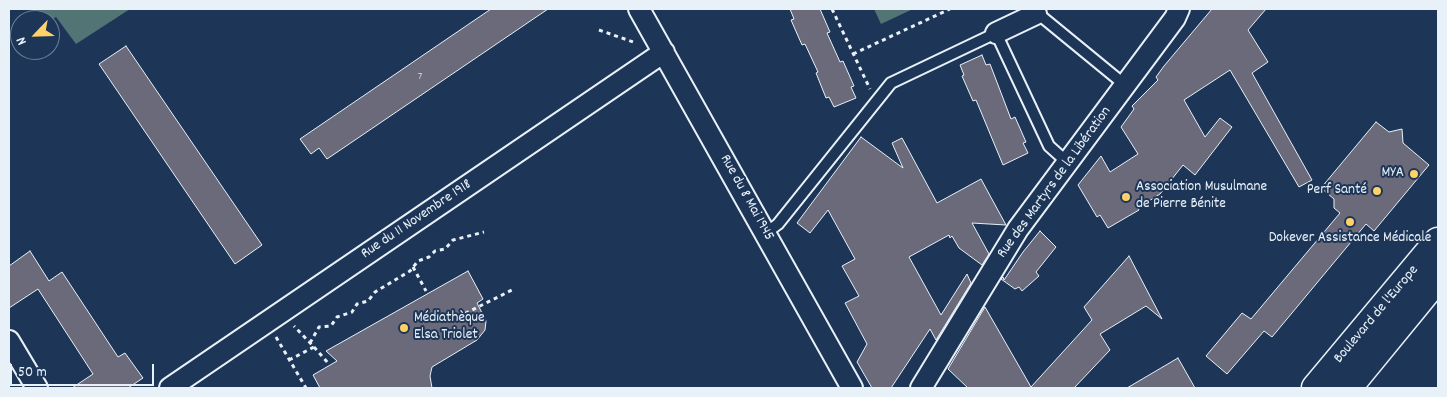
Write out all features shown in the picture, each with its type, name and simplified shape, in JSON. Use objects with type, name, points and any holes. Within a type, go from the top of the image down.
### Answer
[{"type":"main road","name":"Boulevard de l'Europe","points":[[1316,388],[1438,242]]},
{"type":"main road","name":"Boulevard de l'Europe","points":[[1347,388],[1438,277]]},
{"type":"street","name":"Rue du 8 Mai 1945","points":[[639,9],[656,58],[766,233],[852,388]]},
{"type":"street","name":"Rue des Martyrs de la Libération","points":[[921,388],[1018,229],[1175,18],[1179,9]]},
{"type":"street","points":[[996,33],[1035,11]]},
{"type":"street","name":"Rue du 11 Novembre 1918","points":[[170,388],[656,58]]},
{"type":"street","points":[[9,341],[37,388]]},
{"type":"lane","points":[[1035,11],[1125,85]]},
{"type":"lane","points":[[766,233],[778,224],[891,83],[996,33],[1049,146],[1068,163]]},
{"type":"path","points":[[832,9],[865,82],[878,99]]},
{"type":"path","points":[[853,54],[950,9]]},
{"type":"path","points":[[598,30],[636,42],[656,58]]},
{"type":"path","points":[[310,343],[319,328],[331,326],[337,317],[352,312],[357,304],[368,301],[375,292],[389,286],[392,281],[410,271],[435,251],[445,249],[452,240],[484,232]]},
{"type":"path","points":[[413,267],[426,291]]},
{"type":"path","points":[[458,317],[514,289]]},
{"type":"path","points":[[274,317],[310,343],[328,363]]},
{"type":"path","points":[[274,317],[290,360],[306,388]]},
{"type":"path","points":[[290,360],[314,347]]},
{"type":"green space","points":[[130,9],[76,44],[60,22],[60,10],[37,10]]},
{"type":"green space","points":[[874,9],[913,9],[881,24]]},
{"type":"building","points":[[491,9],[548,9],[327,159],[319,148],[311,154],[300,139]]},
{"type":"building","points":[[790,9],[820,9],[830,32],[827,33],[840,62],[843,61],[854,86],[851,87],[856,98],[834,107],[829,97],[826,98],[816,73],[818,72],[805,44],[802,45],[791,20],[794,19]]},
{"type":"building","points":[[1212,9],[1266,9],[1248,30],[1268,62],[1252,73],[1312,180],[1299,187],[1230,70],[1184,100],[1205,137],[1220,118],[1232,127],[1195,175],[1183,165],[1160,194],[1138,208],[1139,210],[1108,228],[1100,215],[1097,217],[1078,185],[1101,156],[1110,172],[1138,154],[1121,127],[1134,109],[1132,106],[1158,80],[1156,77],[1164,66]]},
{"type":"building","points":[[126,46],[262,245],[235,264],[99,64]]},
{"type":"building","points":[[982,55],[986,65],[990,64],[1011,119],[1015,117],[1026,142],[1023,143],[1028,153],[1003,165],[976,100],[973,101],[962,76],[964,75],[960,65]]},
{"type":"building","points":[[1376,122],[1389,132],[1402,129],[1403,143],[1429,165],[1374,231],[1366,224],[1272,337],[1264,331],[1227,374],[1206,356],[1242,313],[1251,319],[1340,213],[1334,208],[1334,199],[1321,188]]},
{"type":"building","points":[[861,137],[903,168],[892,143],[902,138],[937,203],[981,179],[1006,225],[972,223],[989,254],[982,265],[959,248],[952,236],[950,238],[949,235],[909,257],[941,315],[967,274],[971,283],[936,340],[930,329],[891,388],[872,388],[857,362],[867,344],[845,303],[859,296],[842,266],[855,259],[828,210],[810,233],[797,223]]},
{"type":"building","points":[[1040,231],[1056,247],[1036,272],[1039,276],[1022,291],[1019,287],[1015,289],[1001,279],[1003,277],[1004,280]]},
{"type":"building","points":[[30,251],[49,281],[62,272],[118,357],[125,353],[143,378],[128,388],[72,388],[93,374],[38,289],[9,308],[9,266]]},
{"type":"building","points":[[1129,256],[1162,319],[1146,306],[1100,334],[1110,350],[1074,388],[968,388],[948,369],[985,307],[1031,387],[1092,320],[1084,307]]},
{"type":"building","name":"Médiathèque Elsa Triolet","points":[[468,271],[483,299],[477,303],[486,321],[485,330],[477,340],[432,367],[430,376],[432,388],[320,388],[313,375],[337,361],[326,351]]},
{"type":"building","points":[[1178,358],[1195,388],[1127,388]]},
{"type":"place","name":"MYA","points":[[1414,174]]},
{"type":"place","name":"Perf Santé","points":[[1377,191]]},
{"type":"place","name":"Association Musulmane de Pierre Bénite","points":[[1126,197]]},
{"type":"place","name":"Dokever Assistance Médicale","points":[[1350,222]]},
{"type":"place","name":"Médiathèque Elsa Triolet","points":[[404,328]]}]
